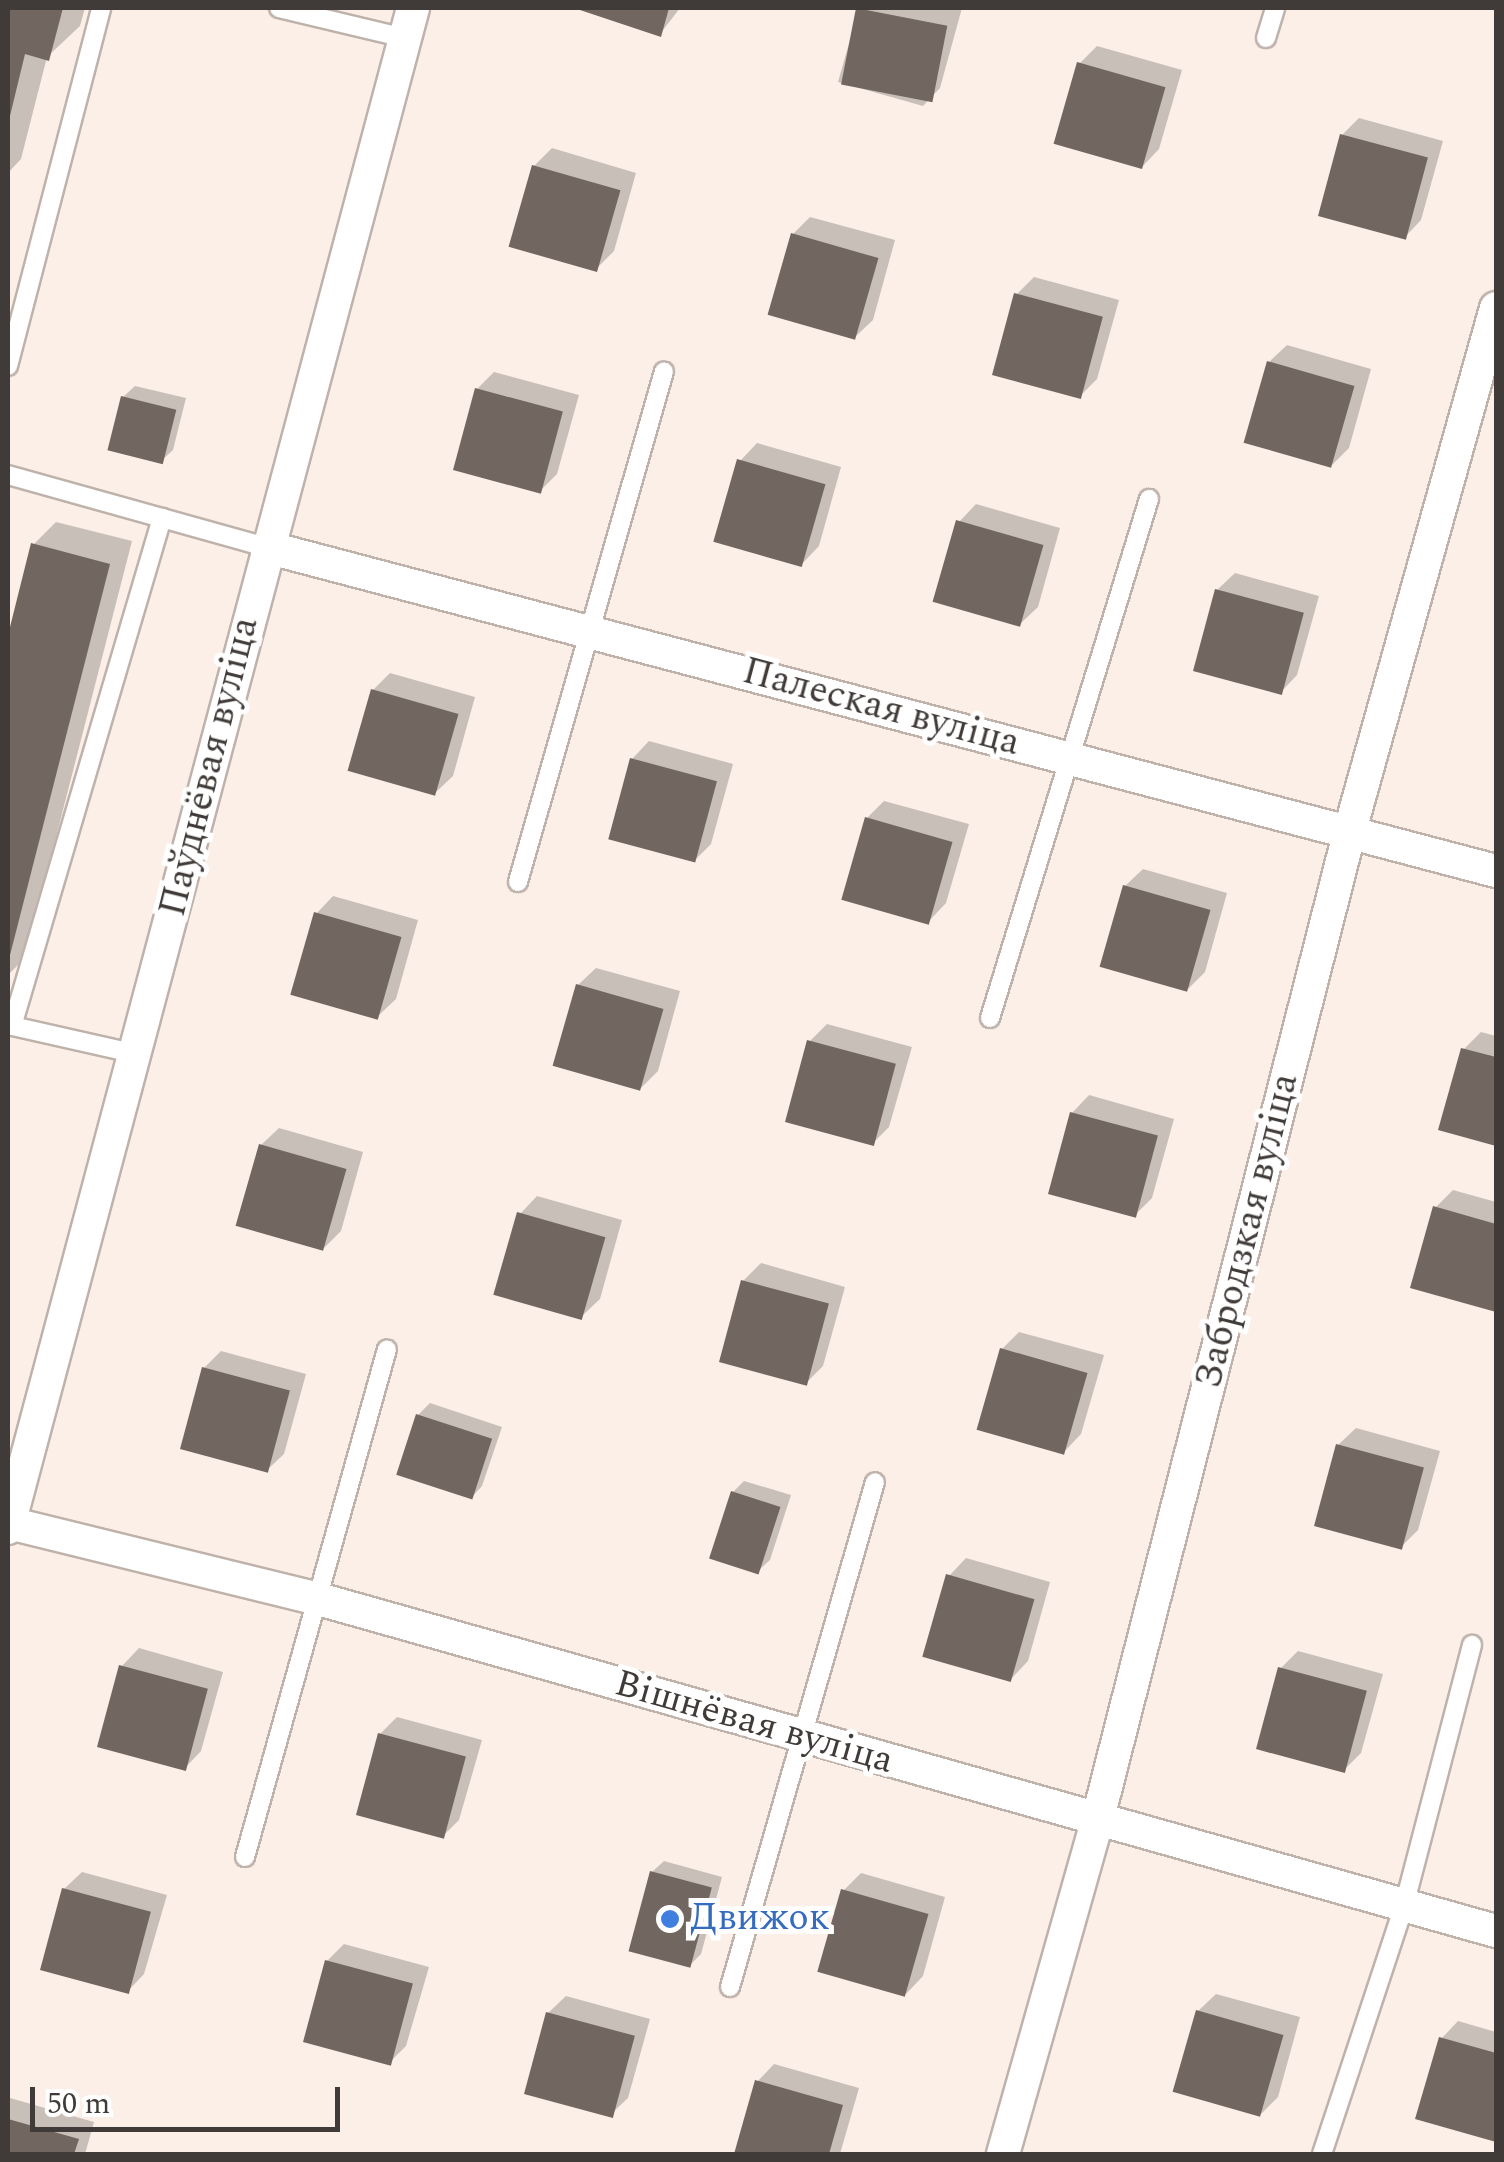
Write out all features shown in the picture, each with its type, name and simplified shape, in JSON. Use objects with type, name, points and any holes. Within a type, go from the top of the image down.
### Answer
[{"type":"street","name":"Паўднёвая вуліца","points":[[8,1526],[137,1054],[266,546],[409,23]]},
{"type":"street","name":"Забродзкая вуліца","points":[[1003,2154],[1097,1822],[1350,830],[1496,308]]},
{"type":"street","name":"Палеская вуліца","points":[[266,546],[1496,871]]},
{"type":"street","name":"Вішнёвая вуліца","points":[[8,1526],[315,1598],[1097,1822],[1496,1930]]},
{"type":"lane","points":[[8,366],[101,8]]},
{"type":"lane","points":[[279,8],[409,23]]},
{"type":"lane","points":[[1266,38],[1274,8]]},
{"type":"lane","points":[[518,882],[593,632],[664,372]]},
{"type":"lane","points":[[8,475],[266,546]]},
{"type":"lane","points":[[990,1018],[1150,499]]},
{"type":"lane","points":[[137,1054],[10,1026],[162,518]]},
{"type":"lane","points":[[244,1857],[387,1349]]},
{"type":"lane","points":[[730,1987],[875,1482]]},
{"type":"lane","points":[[1322,2154],[1404,1906],[1472,1645]]},
{"type":"building","points":[[8,8],[63,8],[49,61],[25,54],[9,120]]},
{"type":"building","points":[[574,8],[669,8],[661,37]]},
{"type":"building","points":[[856,8],[947,26],[932,102],[841,85]]},
{"type":"building","points":[[1077,62],[1165,87],[1142,169],[1054,144]]},
{"type":"building","points":[[1340,134],[1428,158],[1406,240],[1318,216]]},
{"type":"building","points":[[532,165],[620,190],[597,272],[509,247]]},
{"type":"building","points":[[791,233],[878,258],[855,340],[768,315]]},
{"type":"building","points":[[1014,293],[1103,317],[1081,399],[992,375]]},
{"type":"building","points":[[1267,361],[1354,386],[1331,468],[1244,443]]},
{"type":"building","points":[[475,388],[563,412],[541,494],[453,470]]},
{"type":"building","points":[[121,396],[176,410],[163,464],[107,450]]},
{"type":"building","points":[[737,459],[825,484],[802,567],[713,542]]},
{"type":"building","points":[[956,520],[1043,545],[1020,627],[933,602]]},
{"type":"building","points":[[31,543],[110,564],[9,959],[8,635]]},
{"type":"building","points":[[1215,589],[1304,613],[1282,695],[1193,671]]},
{"type":"building","points":[[371,689],[458,714],[435,796],[348,771]]},
{"type":"building","points":[[630,758],[717,781],[695,862],[608,839]]},
{"type":"building","points":[[865,817],[952,842],[929,925],[841,900]]},
{"type":"building","points":[[1123,885],[1210,910],[1187,992],[1100,967]]},
{"type":"building","points":[[314,912],[401,937],[378,1020],[290,995]]},
{"type":"building","points":[[576,984],[663,1009],[640,1091],[553,1066]]},
{"type":"building","points":[[807,1040],[896,1064],[874,1146],[785,1122]]},
{"type":"building","points":[[1461,1048],[1496,1057],[1496,1146],[1438,1130]]},
{"type":"building","points":[[1070,1112],[1158,1136],[1136,1218],[1048,1194]]},
{"type":"building","points":[[259,1144],[346,1169],[323,1251],[236,1226]]},
{"type":"building","points":[[1433,1206],[1496,1224],[1496,1312],[1410,1288]]},
{"type":"building","points":[[517,1212],[605,1237],[582,1320],[493,1295]]},
{"type":"building","points":[[741,1280],[829,1304],[807,1386],[719,1362]]},
{"type":"building","points":[[1000,1348],[1087,1373],[1064,1455],[977,1430]]},
{"type":"building","points":[[202,1367],[290,1391],[268,1473],[180,1449]]},
{"type":"building","points":[[416,1414],[492,1439],[472,1500],[396,1475]]},
{"type":"building","points":[[1336,1444],[1424,1468],[1402,1550],[1314,1526]]},
{"type":"building","points":[[731,1491],[780,1507],[759,1575],[709,1559]]},
{"type":"building","points":[[946,1574],[1034,1599],[1011,1682],[922,1657]]},
{"type":"building","points":[[119,1665],[208,1689],[186,1771],[97,1747]]},
{"type":"building","points":[[1278,1667],[1367,1691],[1345,1773],[1256,1749]]},
{"type":"building","points":[[378,1733],[466,1757],[444,1839],[356,1815]]},
{"type":"building","name":"Движок","points":[[650,1871],[712,1888],[690,1968],[629,1951]]},
{"type":"building","points":[[62,1888],[151,1912],[129,1994],[40,1970]]},
{"type":"building","points":[[841,1889],[928,1914],[905,1997],[817,1972]]},
{"type":"building","points":[[325,1960],[413,1984],[391,2066],[303,2042]]},
{"type":"building","points":[[1196,2010],[1283,2035],[1260,2117],[1173,2092]]},
{"type":"building","points":[[546,2012],[635,2036],[613,2118],[524,2094]]},
{"type":"building","points":[[1439,2037],[1496,2053],[1496,2142],[1415,2119]]},
{"type":"building","points":[[755,2080],[843,2105],[829,2154],[734,2154]]},
{"type":"building","points":[[8,2119],[79,2139],[74,2154],[8,2154]]},
{"type":"place","name":"Движок","points":[[670,1919]]}]
